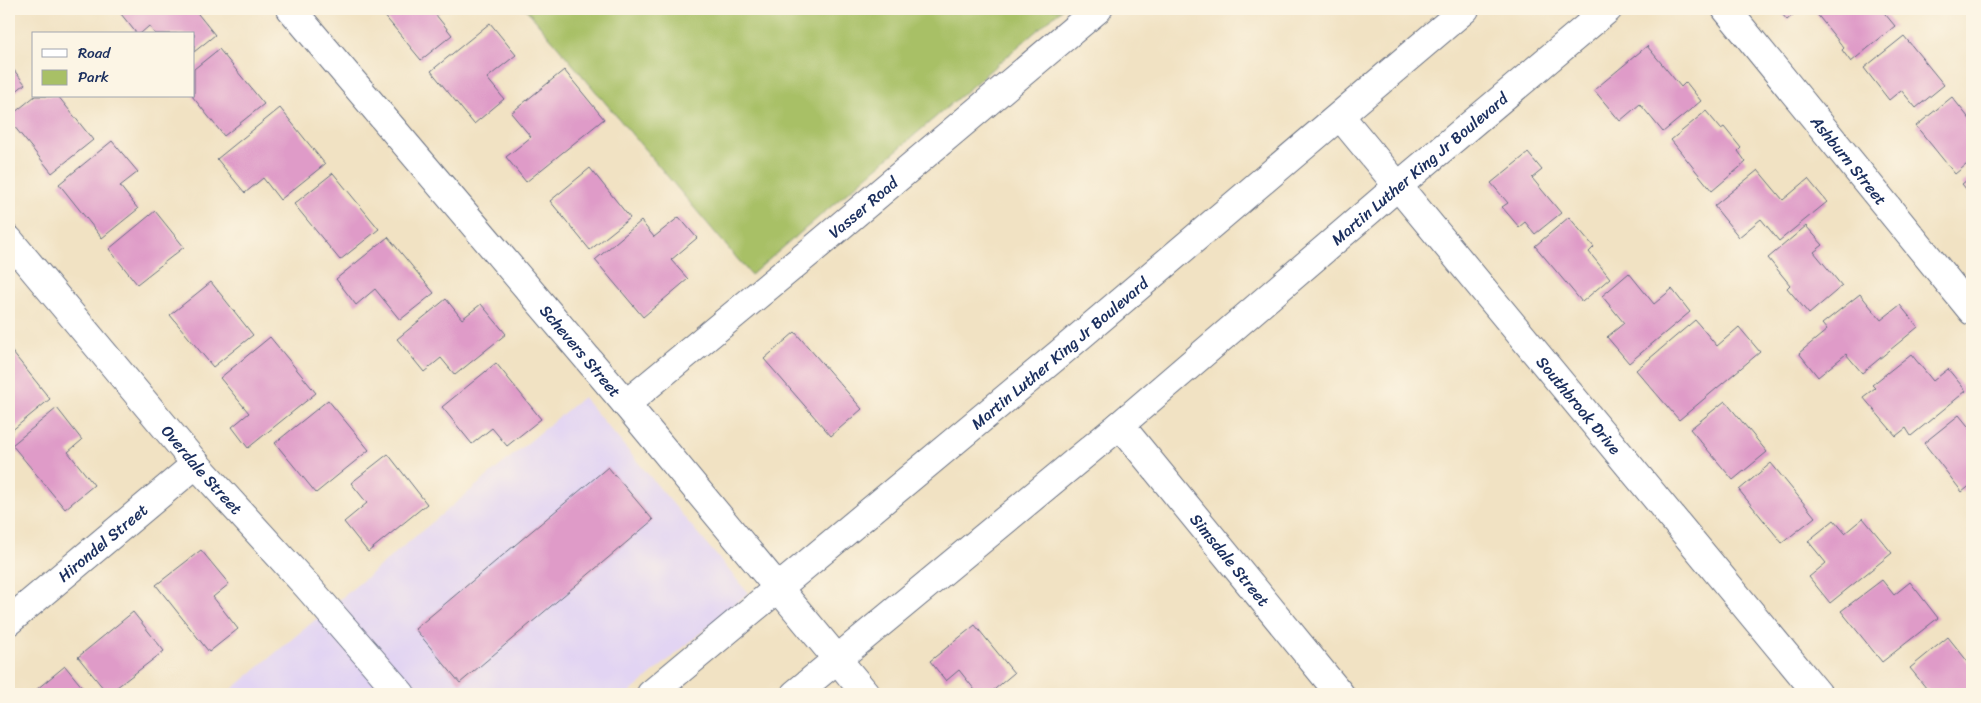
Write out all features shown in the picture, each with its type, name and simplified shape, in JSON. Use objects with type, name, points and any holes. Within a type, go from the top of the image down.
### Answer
[{"type":"street","name":"Schevers Street","points":[[291,9],[626,404],[866,694]]},
{"type":"street","name":"Vasser Road","points":[[626,404],[811,252],[1098,9]]},
{"type":"street","name":"Martin Luther King Jr Boulevard","points":[[651,694],[1066,347],[1465,9]]},
{"type":"street","name":"Martin Luther King Jr Boulevard","points":[[795,694],[1120,424],[1608,9]]},
{"type":"street","name":"Ashburn Street","points":[[1726,9],[1972,311]]},
{"type":"street","name":"Southbrook Drive","points":[[1340,116],[1818,694]]},
{"type":"street","name":"Overdale Street","points":[[9,240],[196,464],[307,586],[401,694]]},
{"type":"street","name":"Simsdale Street","points":[[1120,424],[1340,694]]},
{"type":"street","name":"Hirondel Street","points":[[9,621],[196,464]]},
{"type":"shaded area","points":[[583,397],[748,593],[628,694],[226,694]]},
{"type":"green space","points":[[526,9],[1062,9],[751,275]]},
{"type":"building","points":[[128,9],[194,9],[215,35],[195,51],[195,32],[154,32],[149,26],[142,32],[135,32],[121,14]]},
{"type":"building","points":[[379,9],[444,9],[436,15],[452,35],[421,60]]},
{"type":"building","points":[[1778,9],[1800,9],[1787,20]]},
{"type":"building","points":[[1821,9],[1881,9],[1895,26],[1851,62],[1842,50],[1844,48],[1816,13]]},
{"type":"building","points":[[490,23],[516,55],[487,78],[504,99],[474,124],[431,71]]},
{"type":"building","points":[[1904,36],[1944,85],[1916,108],[1901,90],[1889,100],[1864,68]]},
{"type":"building","points":[[1647,46],[1681,87],[1686,82],[1701,101],[1663,132],[1640,104],[1620,121],[1594,90]]},
{"type":"building","points":[[219,49],[264,104],[224,136],[194,98],[195,68]]},
{"type":"building","points":[[9,64],[25,84],[9,97]]},
{"type":"building","points":[[564,70],[604,119],[526,182],[506,157],[531,137],[511,113]]},
{"type":"building","points":[[1952,97],[1972,122],[1972,160],[1955,174],[1916,126]]},
{"type":"building","points":[[33,98],[60,98],[93,140],[52,173],[9,120],[9,117]]},
{"type":"building","points":[[280,108],[325,164],[280,200],[263,178],[245,193],[217,159]]},
{"type":"building","points":[[1706,111],[1721,129],[1724,127],[1741,148],[1738,151],[1746,162],[1712,191],[1671,140]]},
{"type":"building","points":[[112,141],[138,172],[120,186],[138,209],[102,238],[59,184]]},
{"type":"building","points":[[1528,153],[1542,170],[1532,178],[1561,213],[1535,234],[1525,222],[1519,227],[1502,207],[1508,203],[1491,183]]},
{"type":"building","points":[[590,168],[630,218],[590,250],[550,201]]},
{"type":"building","points":[[1758,170],[1783,200],[1808,179],[1827,202],[1779,241],[1761,219],[1739,237],[1714,206]]},
{"type":"building","points":[[333,173],[379,229],[340,260],[294,204]]},
{"type":"building","points":[[1972,176],[1972,196],[1962,184]]},
{"type":"building","points":[[155,211],[184,247],[137,284],[109,249]]},
{"type":"building","points":[[679,217],[697,238],[671,260],[688,279],[643,317],[595,260],[641,221],[654,237]]},
{"type":"building","points":[[1569,217],[1594,247],[1589,252],[1610,278],[1582,302],[1535,246]]},
{"type":"building","points":[[1806,226],[1823,245],[1814,252],[1842,286],[1809,314],[1787,288],[1790,285],[1768,258]]},
{"type":"building","points":[[388,237],[434,293],[400,320],[375,289],[356,305],[336,279]]},
{"type":"building","points":[[1629,273],[1654,304],[1672,289],[1690,312],[1629,363],[1607,337],[1624,323],[1602,296]]},
{"type":"building","points":[[211,282],[253,335],[213,367],[170,315]]},
{"type":"building","points":[[1860,294],[1881,320],[1900,305],[1918,327],[1862,373],[1846,354],[1818,377],[1799,353],[1827,330],[1822,324]]},
{"type":"building","points":[[446,299],[462,319],[481,304],[506,334],[455,375],[441,358],[424,372],[397,339]]},
{"type":"building","points":[[1695,320],[1717,346],[1739,327],[1760,352],[1679,420],[1636,370]]},
{"type":"building","points":[[795,332],[862,409],[831,436],[764,359]]},
{"type":"building","points":[[270,337],[316,393],[248,448],[232,427],[249,413],[220,378]]},
{"type":"building","points":[[9,348],[50,399],[10,432],[9,430]]},
{"type":"building","points":[[1911,354],[1933,381],[1948,369],[1966,391],[1911,436],[1906,428],[1896,436],[1863,397],[1875,388],[1872,385]]},
{"type":"building","points":[[496,363],[541,419],[507,446],[492,428],[472,444],[442,407]]},
{"type":"building","points":[[328,400],[369,450],[316,493],[275,443]]},
{"type":"building","points":[[1725,401],[1767,452],[1733,480],[1690,429]]},
{"type":"building","points":[[57,408],[82,440],[68,452],[94,485],[65,509],[12,445]]},
{"type":"building","points":[[1959,415],[1972,431],[1972,484],[1962,492],[1924,443]]},
{"type":"building","points":[[388,454],[427,504],[368,552],[344,522],[367,503],[351,483]]},
{"type":"building","points":[[1771,463],[1815,517],[1782,543],[1739,490]]},
{"type":"building","points":[[608,467],[653,520],[460,683],[415,629]]},
{"type":"building","points":[[1863,518],[1892,553],[1830,603],[1809,577],[1826,563],[1808,541],[1834,520],[1845,533]]},
{"type":"building","points":[[201,550],[229,584],[213,597],[238,629],[209,652],[156,585]]},
{"type":"building","points":[[1882,580],[1894,595],[1910,582],[1938,618],[1882,662],[1841,611]]},
{"type":"building","points":[[133,612],[164,651],[108,694],[78,657]]},
{"type":"building","points":[[975,625],[1014,673],[989,694],[978,694],[959,670],[946,681],[930,661]]},
{"type":"building","points":[[1948,637],[1972,667],[1972,694],[1931,694],[1910,668]]},
{"type":"building","points":[[65,666],[88,694],[31,694]]}]
